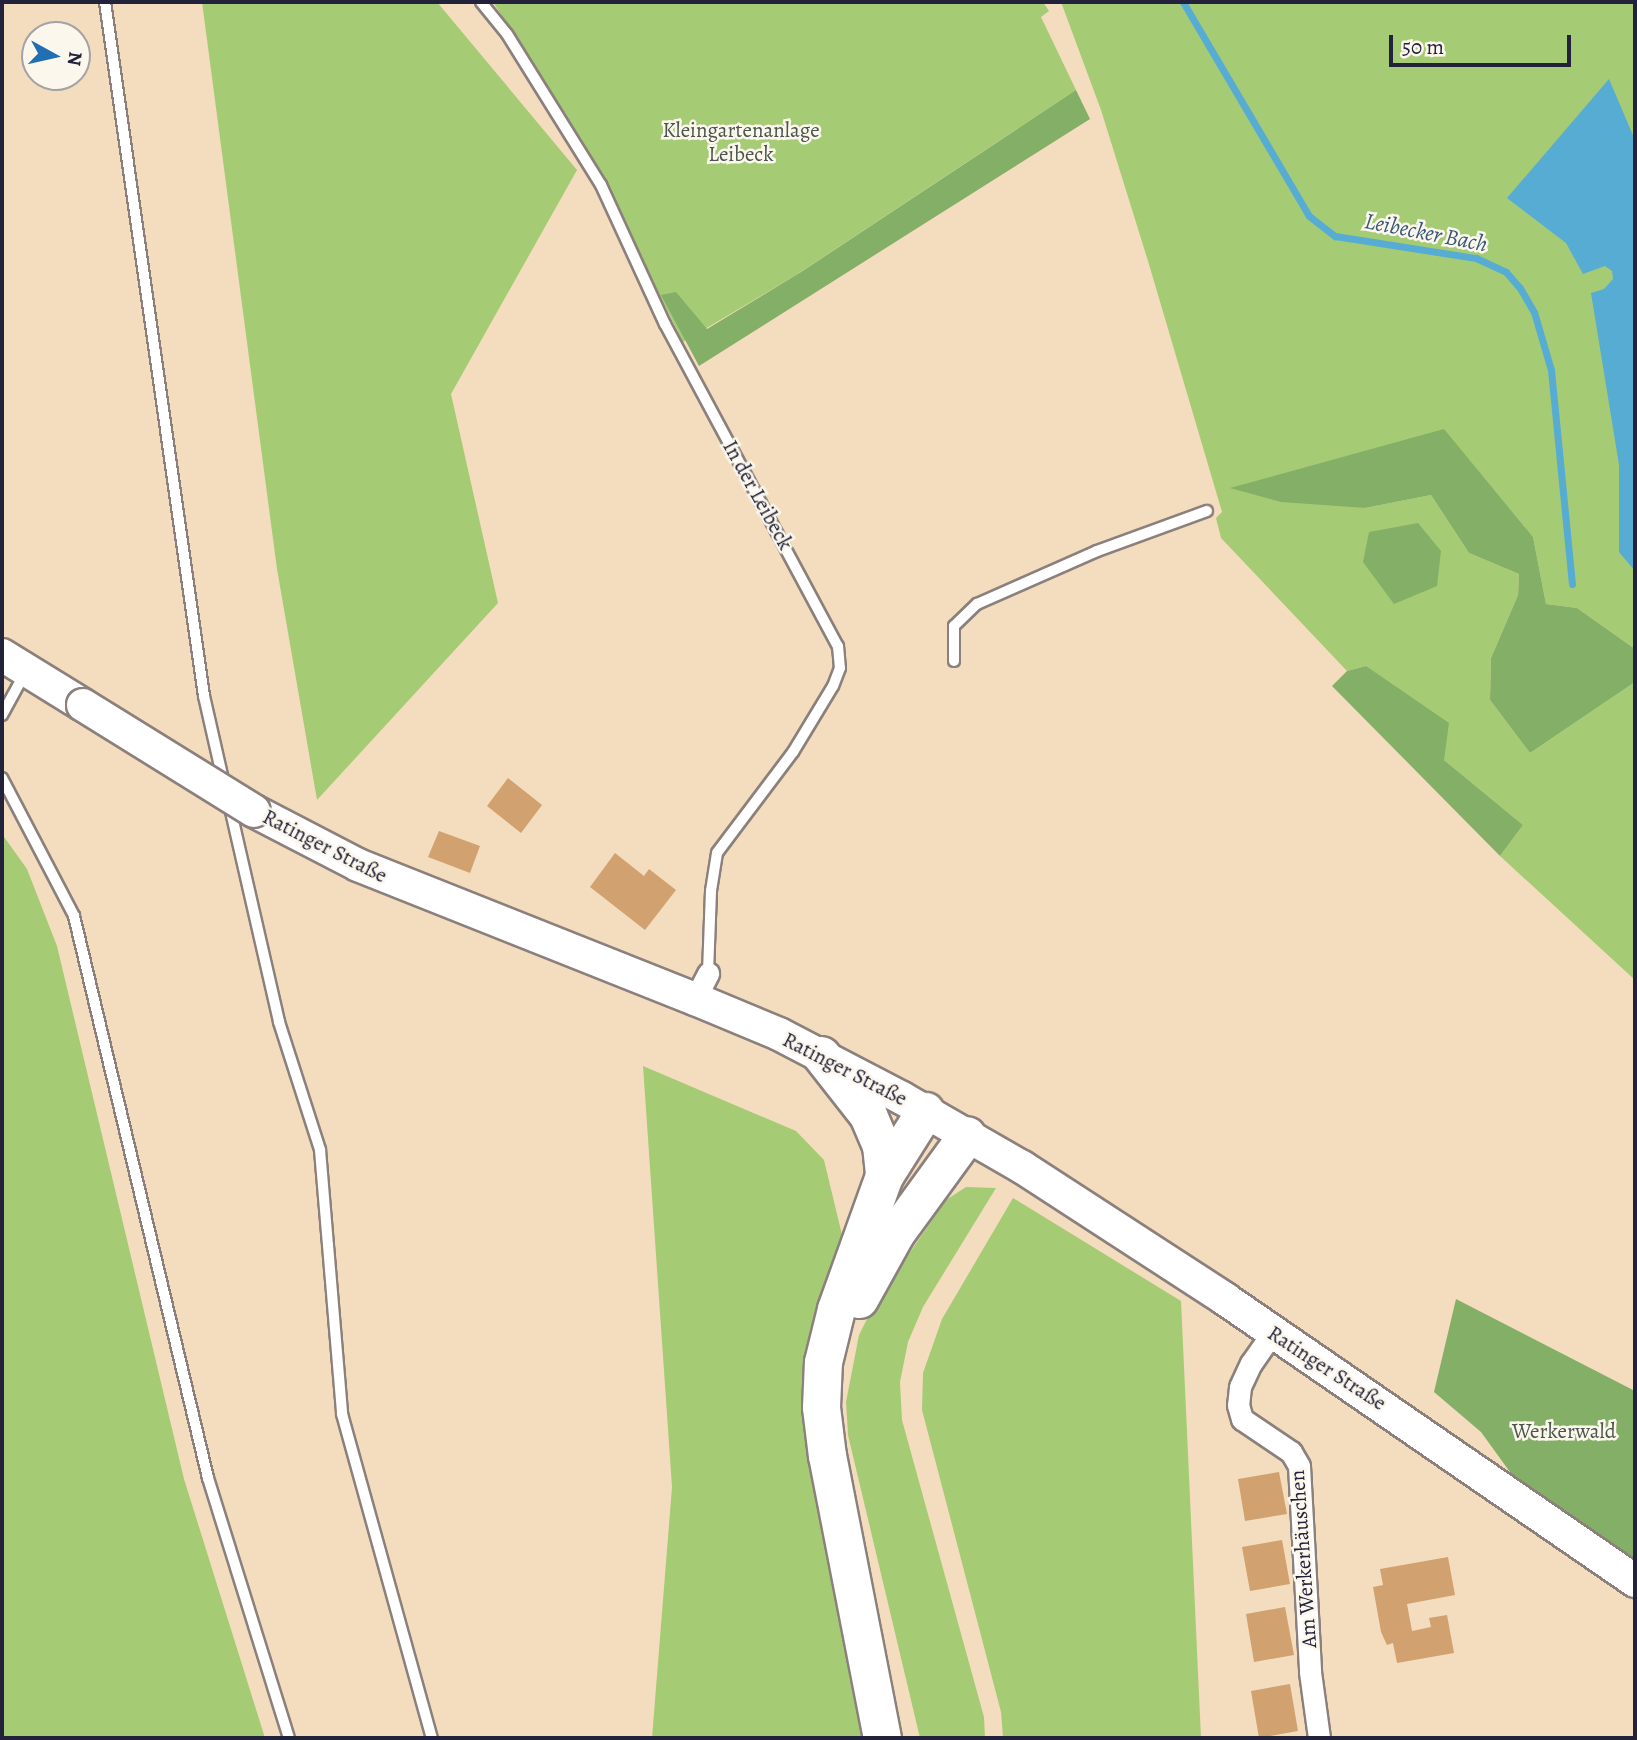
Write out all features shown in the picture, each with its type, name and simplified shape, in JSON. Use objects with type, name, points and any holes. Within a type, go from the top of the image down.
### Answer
[{"type":"highway","points":[[821,1055],[868,1115],[881,1145],[884,1176]]},
{"type":"highway","points":[[882,1738],[821,1407],[823,1362],[836,1309],[884,1176],[925,1111]]},
{"type":"highway","points":[[897,1738],[836,1433],[837,1365],[847,1327],[869,1277],[967,1135]]},
{"type":"main road","name":"Ratinger Straße","points":[[14,663],[254,811],[358,865],[434,898],[702,986],[925,1111],[967,1135],[1273,1332],[1635,1581]]},
{"type":"street","name":"Am Werkerhäuschen","points":[[1273,1332],[1251,1363],[1238,1405],[1242,1419],[1291,1452],[1299,1466],[1310,1672],[1319,1738]]},
{"type":"lane","points":[[105,2],[204,696],[279,1022],[320,1150],[342,1414],[432,1738]]},
{"type":"lane","name":"In der Leibeck","points":[[481,2],[507,34],[601,185],[665,324],[838,646],[840,668],[833,686],[793,752],[717,853],[712,870],[702,986]]},
{"type":"lane","points":[[954,661],[954,626],[977,604],[1097,551],[1207,511]]},
{"type":"lane","points":[[2,715],[14,663]]},
{"type":"lane","points":[[2,778],[59,883],[77,928],[153,1262],[208,1478],[289,1738]]},
{"type":"green space","points":[[202,2],[437,2],[577,170],[451,394],[498,603],[317,800],[277,569]]},
{"type":"green space","name":"Kleingartenanlage Leibeck","points":[[493,2],[1043,2],[1049,11],[1041,17],[1076,90],[796,275],[683,342],[585,146]]},
{"type":"green space","points":[[1061,2],[1635,2],[1635,649],[1577,608],[1546,604],[1533,537],[1444,430],[1232,488],[1365,508],[1431,495],[1469,553],[1519,574],[1518,595],[1491,658],[1490,700],[1530,753],[1635,682],[1635,980],[1500,856],[1523,825],[1444,760],[1366,666],[1347,671],[1221,538],[1216,518],[1222,512],[1148,261],[1101,110]]},
{"type":"green space","points":[[1076,90],[1090,119],[699,366],[661,295],[676,292],[707,329],[801,272]]},
{"type":"green space","points":[[1444,429],[1533,537],[1546,604],[1577,608],[1635,649],[1635,682],[1530,753],[1490,700],[1491,658],[1518,595],[1519,574],[1469,553],[1431,495],[1365,508],[1281,502],[1230,488]]},
{"type":"green space","points":[[1418,523],[1441,551],[1437,586],[1394,604],[1363,562],[1369,532]]},
{"type":"green space","points":[[1366,666],[1449,723],[1444,760],[1523,825],[1500,856],[1332,686],[1347,671]]},
{"type":"green space","points":[[2,834],[27,869],[57,946],[184,1479],[265,1738],[2,1738]]},
{"type":"green space","points":[[643,1066],[796,1131],[824,1160],[843,1239],[811,1342],[870,1738],[652,1738],[672,1487]]},
{"type":"green space","points":[[966,1187],[996,1188],[923,1307],[908,1342],[900,1382],[902,1420],[984,1717],[985,1738],[920,1738],[848,1435],[846,1402],[859,1335],[875,1303],[946,1200]]},
{"type":"green space","points":[[1013,1198],[1181,1301],[1201,1738],[1003,1738],[1001,1712],[922,1410],[923,1373],[942,1319]]},
{"type":"green space","name":"Werkerwald","points":[[1456,1299],[1635,1391],[1635,1561],[1515,1479],[1481,1432],[1434,1392]]},
{"type":"water","points":[[1609,79],[1635,140],[1635,571],[1619,552],[1619,465],[1591,293],[1604,289],[1613,279],[1612,271],[1605,266],[1583,274],[1566,243],[1507,198]]},
{"type":"building","points":[[508,778],[542,805],[521,833],[487,806]]},
{"type":"building","points":[[439,831],[480,846],[470,873],[428,857]]},
{"type":"building","points":[[615,853],[644,876],[649,869],[676,890],[645,930],[590,887]]},
{"type":"building","points":[[1279,1472],[1287,1514],[1245,1521],[1238,1479]]},
{"type":"building","points":[[1282,1540],[1290,1584],[1250,1591],[1242,1547]]},
{"type":"building","points":[[1448,1557],[1455,1595],[1407,1604],[1412,1631],[1431,1627],[1429,1618],[1447,1615],[1454,1653],[1397,1663],[1393,1643],[1387,1645],[1381,1632],[1373,1587],[1383,1585],[1380,1569]]},
{"type":"building","points":[[1285,1607],[1294,1655],[1254,1662],[1246,1614]]},
{"type":"building","points":[[1290,1684],[1298,1731],[1259,1738],[1251,1691]]},
{"type":"waterway","name":"Leibecker Bach","points":[[1183,2],[1309,216],[1335,236],[1476,258],[1506,272],[1520,288],[1534,312],[1551,370],[1572,584]]}]
